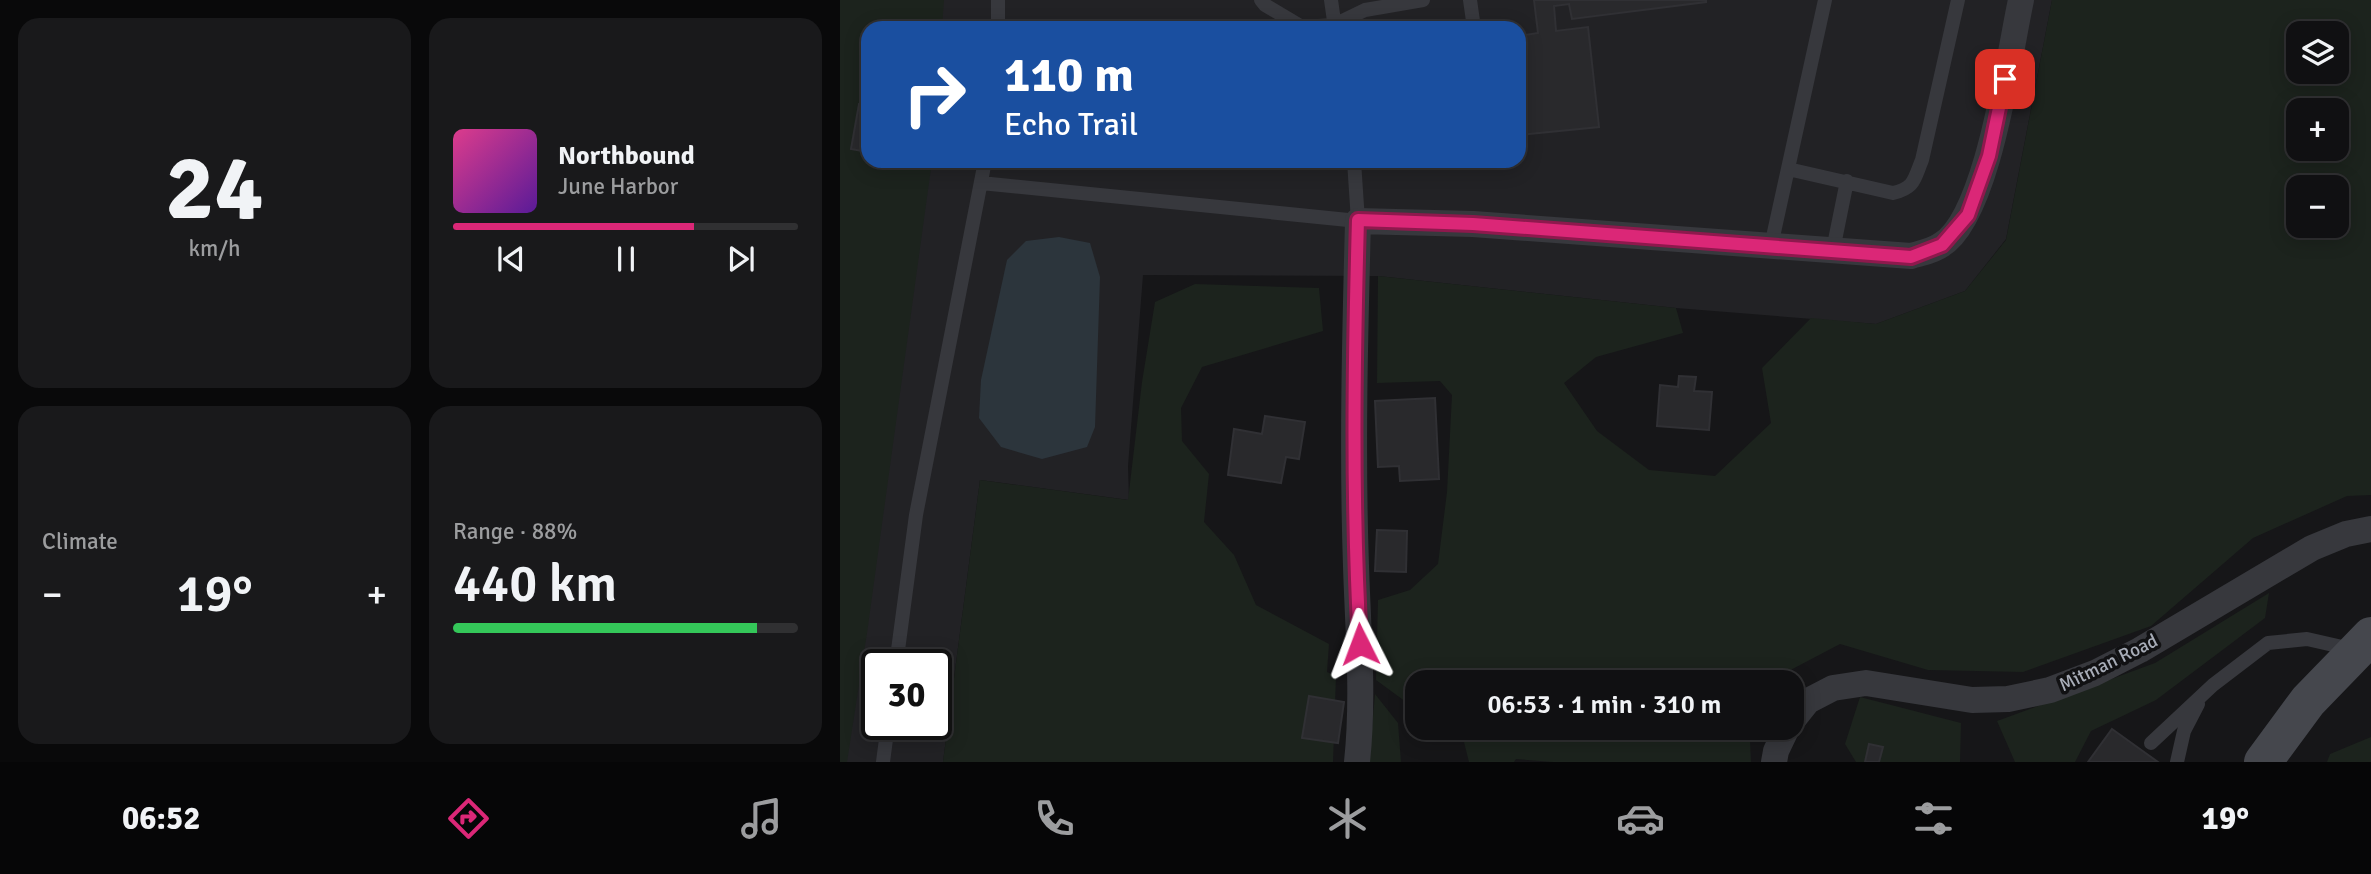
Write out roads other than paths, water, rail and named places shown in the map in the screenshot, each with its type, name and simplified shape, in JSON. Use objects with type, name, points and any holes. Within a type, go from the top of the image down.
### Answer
[{"type":"main road","points":[[2263,762],[2308,701],[2364,643]]},
{"type":"street","points":[[1357,762],[1362,682],[1355,552],[1354,345],[1358,220],[1473,224],[1911,257],[1942,245],[1968,215],[1989,156],[2018,0]]},
{"type":"street","name":"Mitman Road","points":[[1804,706],[1832,688],[1866,682],[1972,700],[2008,699],[2050,690],[2095,673],[2140,650],[2312,548],[2346,534],[2371,529]]},
{"type":"street","points":[[1774,762],[1781,740]]},
{"type":"lane","points":[[998,0],[998,21]]},
{"type":"lane","points":[[1261,0],[1292,21]]},
{"type":"lane","points":[[1331,0],[1334,21]]},
{"type":"lane","points":[[1346,21],[1365,10],[1423,0]]},
{"type":"lane","points":[[1470,0],[1473,21]]},
{"type":"lane","points":[[1771,246],[1825,0]]},
{"type":"lane","points":[[1788,169],[1893,192],[1906,190],[1914,181],[1922,160],[1958,0]]},
{"type":"lane","points":[[898,649],[916,515],[984,168]]},
{"type":"lane","points":[[981,183],[1358,220],[1354,168]]},
{"type":"lane","points":[[1833,250],[1847,181]]},
{"type":"lane","points":[[2151,743],[2204,694],[2268,643],[2306,639],[2364,643]]},
{"type":"lane","points":[[2177,762],[2184,731],[2204,694]]},
{"type":"lane","points":[[883,762],[886,740]]}]
